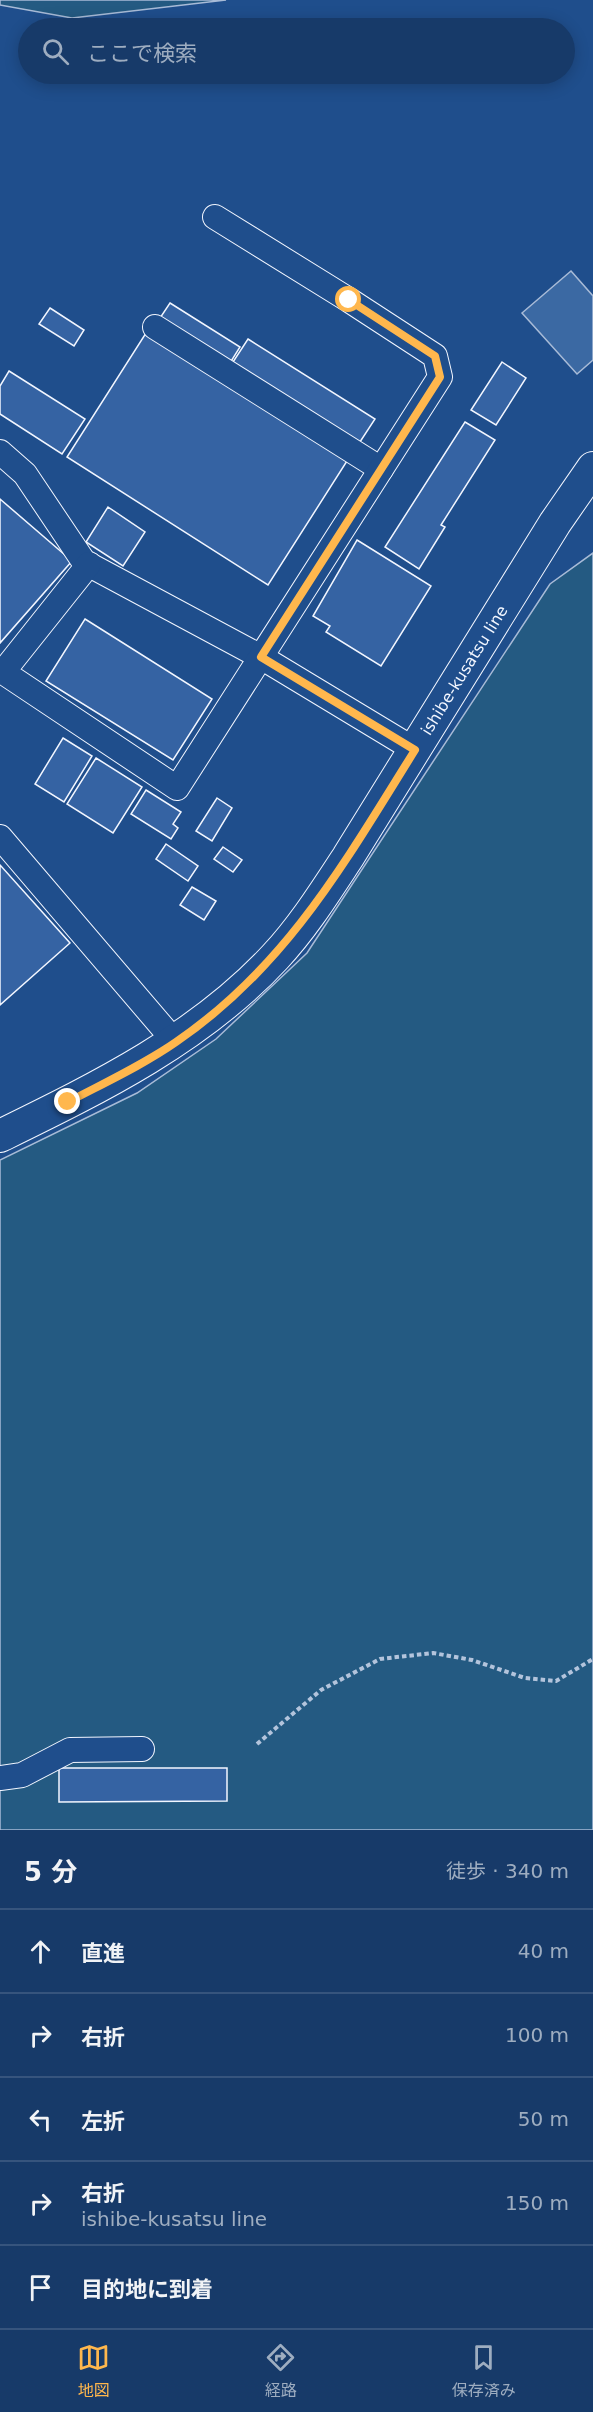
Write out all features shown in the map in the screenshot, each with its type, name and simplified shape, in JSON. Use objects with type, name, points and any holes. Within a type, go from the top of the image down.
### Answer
[{"type":"main road","name":"ishibe-kusatsu line","points":[[0,1136],[176,1043],[232,998],[282,948],[312,912],[555,523],[593,468]]},
{"type":"street","points":[[89,564],[3,672],[177,788],[440,377],[435,356],[214,217]]},
{"type":"street","points":[[155,327],[381,470]]},
{"type":"street","points":[[0,452],[25,474],[84,562],[261,657],[415,750]]},
{"type":"street","points":[[0,837],[176,1043]]},
{"type":"street","points":[[0,1778],[22,1775],[70,1750],[142,1749]]},
{"type":"path","points":[[257,1744],[321,1690],[380,1659],[434,1653],[472,1660],[525,1678],[556,1681],[593,1659]]},
{"type":"shaded area","points":[[0,0],[226,0],[72,18],[0,5]]},
{"type":"shaded area","points":[[571,271],[593,296],[593,360],[577,374],[522,313]]},
{"type":"shaded area","points":[[593,553],[593,1830],[0,1830],[0,1160],[137,1093],[216,1039],[307,953],[550,584]]},
{"type":"building","points":[[170,303],[240,347],[230,363],[160,318]]},
{"type":"building","points":[[50,308],[84,330],[74,346],[39,324]]},
{"type":"building","points":[[146,333],[347,461],[268,585],[67,457]]},
{"type":"building","points":[[248,339],[375,419],[358,445],[231,365]]},
{"type":"building","points":[[502,362],[526,378],[496,425],[471,410]]},
{"type":"building","points":[[9,371],[85,419],[62,454],[0,414],[0,386]]},
{"type":"building","points":[[465,422],[495,440],[441,525],[445,527],[419,569],[385,547]]},
{"type":"building","points":[[0,499],[72,561],[0,643]]},
{"type":"building","points":[[108,507],[145,532],[123,566],[86,542]]},
{"type":"building","points":[[357,540],[431,586],[381,666],[326,632],[330,626],[313,616]]},
{"type":"building","points":[[85,619],[212,699],[173,760],[46,681]]},
{"type":"building","points":[[63,738],[92,756],[64,802],[35,784]]},
{"type":"building","points":[[96,758],[142,787],[113,833],[67,804]]},
{"type":"building","points":[[146,790],[181,812],[173,824],[178,828],[171,839],[131,814]]},
{"type":"building","points":[[217,798],[232,808],[212,841],[196,831]]},
{"type":"building","points":[[166,844],[198,866],[188,881],[156,859]]},
{"type":"building","points":[[223,847],[242,860],[233,872],[214,859]]},
{"type":"building","points":[[0,865],[70,943],[0,1005]]},
{"type":"building","points":[[192,887],[216,901],[204,920],[180,905]]},
{"type":"building","points":[[59,1768],[227,1768],[227,1801],[59,1802]]},
{"type":"route","points":[[68,1102],[176,1043],[232,998],[275,957],[312,912],[415,750],[261,657],[440,377],[435,356],[349,300]]}]
